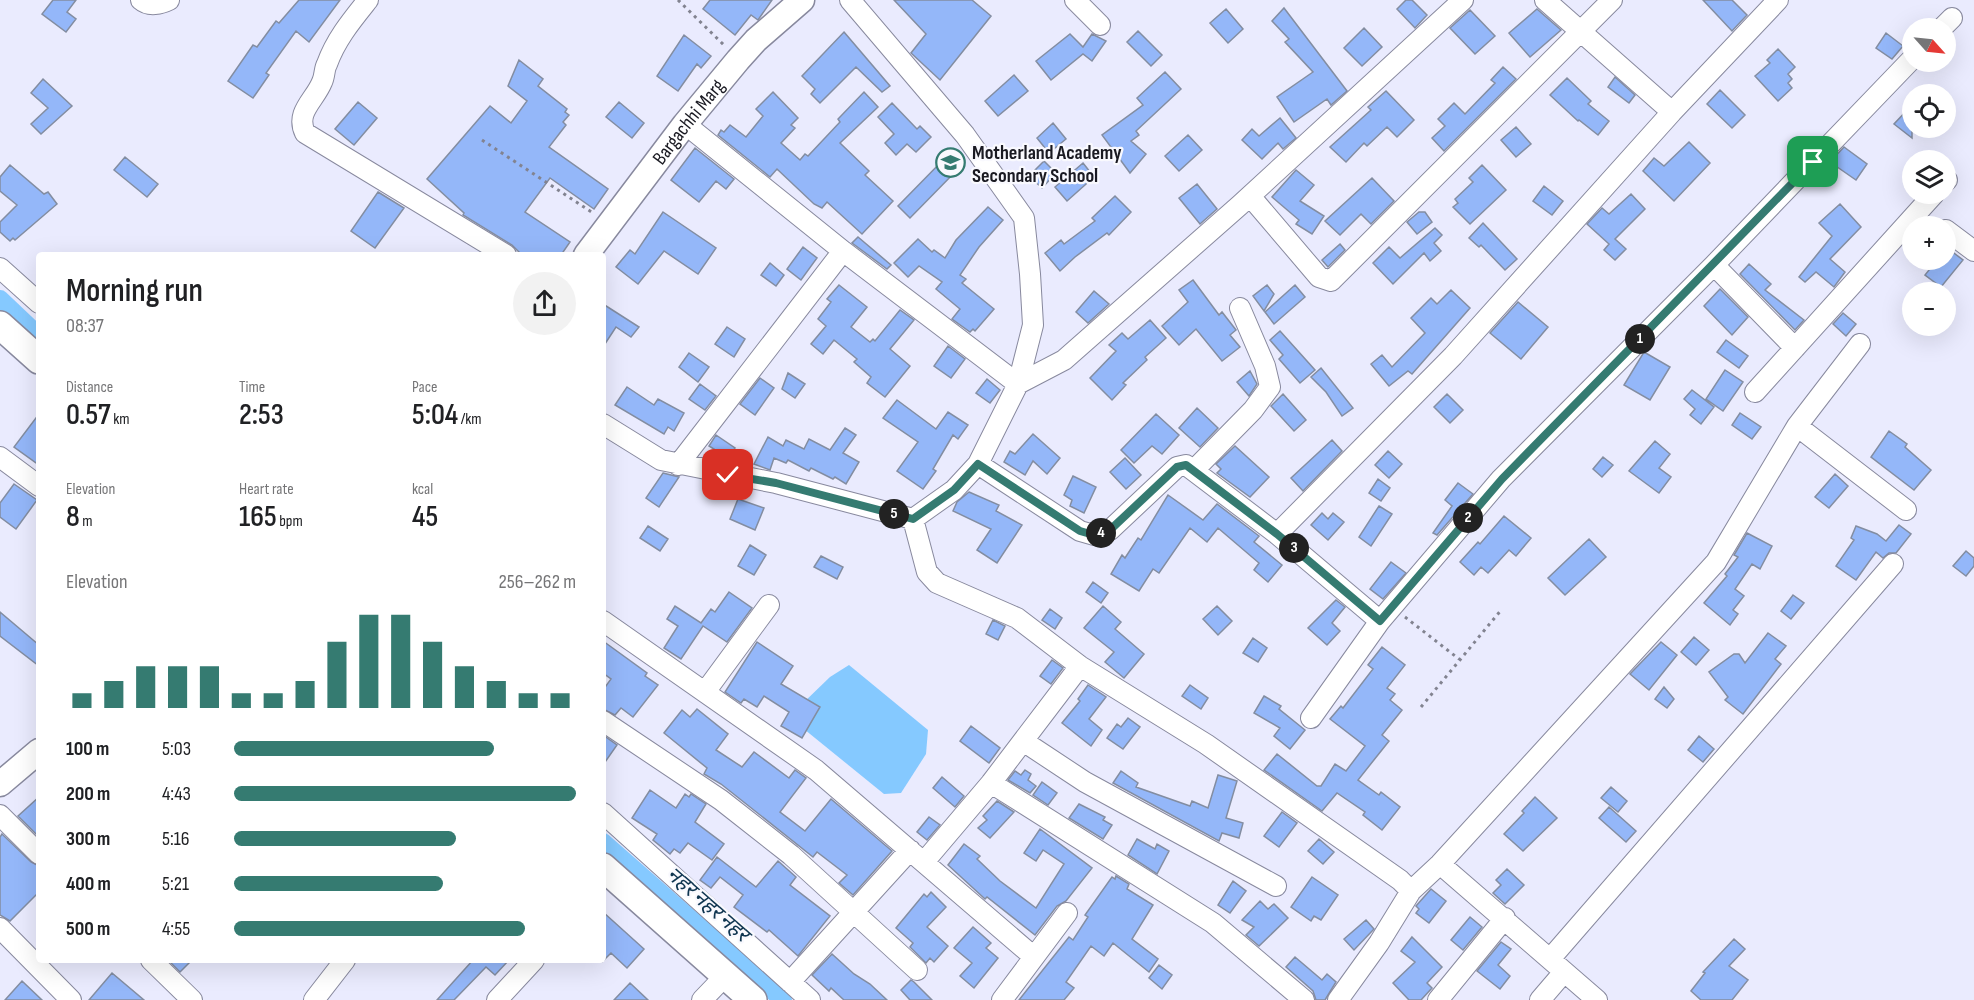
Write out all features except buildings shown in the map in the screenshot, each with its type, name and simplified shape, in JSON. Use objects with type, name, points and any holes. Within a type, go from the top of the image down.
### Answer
[{"type":"main road","points":[[0,325],[36,357]]},
{"type":"main road","points":[[606,875],[753,1000]]},
{"type":"street","points":[[141,0],[155,4],[169,0]]},
{"type":"street","points":[[368,0],[338,40],[325,66],[322,82],[304,111],[302,122],[305,133],[501,252]]},
{"type":"street","name":"Bargachhi Marg","points":[[588,252],[685,124],[738,60],[756,40],[802,0]]},
{"type":"street","points":[[606,426],[661,460],[776,483],[913,519],[954,490],[978,464],[1018,384],[1033,325],[1024,218],[965,135],[850,0]]},
{"type":"street","points":[[1075,0],[1100,25]]},
{"type":"street","points":[[1018,384],[1064,360],[1250,196],[1463,0]]},
{"type":"street","points":[[1545,0],[1672,112]]},
{"type":"street","points":[[1250,196],[1319,277],[1331,281],[1612,0]]},
{"type":"street","points":[[1277,534],[1453,356],[1672,112],[1778,0]]},
{"type":"street","points":[[1311,718],[1386,614],[1502,479],[1714,265],[1902,69]]},
{"type":"street","points":[[685,124],[843,251],[1018,384]]},
{"type":"street","points":[[1755,392],[1924,204]]},
{"type":"street","points":[[1918,211],[1925,216]]},
{"type":"street","points":[[1956,238],[1974,251]]},
{"type":"street","points":[[678,465],[843,251]]},
{"type":"street","points":[[1714,265],[1795,348]]},
{"type":"street","points":[[0,268],[36,300]]},
{"type":"street","points":[[1195,469],[1253,410],[1270,387],[1265,366],[1240,308]]},
{"type":"street","points":[[1338,1000],[1411,891],[1440,864],[1716,562],[1797,426],[1860,344]]},
{"type":"street","points":[[1797,426],[1906,510]]},
{"type":"street","points":[[0,457],[36,484]]},
{"type":"street","points":[[978,464],[1080,531],[1094,535],[1110,530],[1177,467],[1186,465],[1195,469],[1277,534],[1386,614]]},
{"type":"street","points":[[913,519],[927,572],[937,583],[1017,618],[1080,666],[1206,744],[1400,880],[1411,891]]},
{"type":"street","points":[[1540,1000],[1557,966],[1893,564]]},
{"type":"street","points":[[705,692],[769,605]]},
{"type":"street","points":[[606,623],[816,770],[1034,957]]},
{"type":"street","points":[[790,982],[852,910],[917,856],[991,783],[1080,666]]},
{"type":"street","points":[[606,723],[722,800],[791,855],[917,970]]},
{"type":"street","points":[[1023,741],[1085,782],[1276,886]]},
{"type":"street","points":[[0,784],[36,755]]},
{"type":"street","points":[[991,783],[1213,923],[1304,1000]]},
{"type":"street","points":[[0,814],[36,851]]},
{"type":"street","points":[[606,816],[810,1000]]},
{"type":"street","points":[[1440,864],[1597,1000]]},
{"type":"street","points":[[1002,1000],[1067,913]]},
{"type":"street","points":[[1438,1000],[1505,918]]},
{"type":"street","points":[[0,928],[71,1000]]},
{"type":"street","points":[[154,963],[192,1000]]},
{"type":"street","points":[[314,1000],[343,963]]},
{"type":"street","points":[[497,1000],[531,963]]},
{"type":"street","points":[[702,1000],[725,976]]},
{"type":"path","points":[[678,0],[738,60]]},
{"type":"path","points":[[482,140],[609,224]]},
{"type":"path","points":[[1421,706],[1502,609]]},
{"type":"path","points":[[1386,614],[1460,660]]},
{"type":"water","points":[[849,665],[928,730],[926,754],[901,793],[884,794],[799,725],[800,706],[830,677]]},
{"type":"waterway","name":"नहर नहर नहर","points":[[0,299],[36,333]]},
{"type":"waterway","name":"नहर नहर नहर","points":[[606,845],[783,1000]]},
{"type":"place","name":"Motherland Academy Secondary School","points":[[951,163]]},
{"type":"route","points":[[728,475],[776,483],[913,519],[954,490],[978,464],[1080,531],[1094,535],[1110,530],[1177,467],[1186,465],[1195,469],[1277,534],[1380,621],[1502,479],[1813,162]]}]
